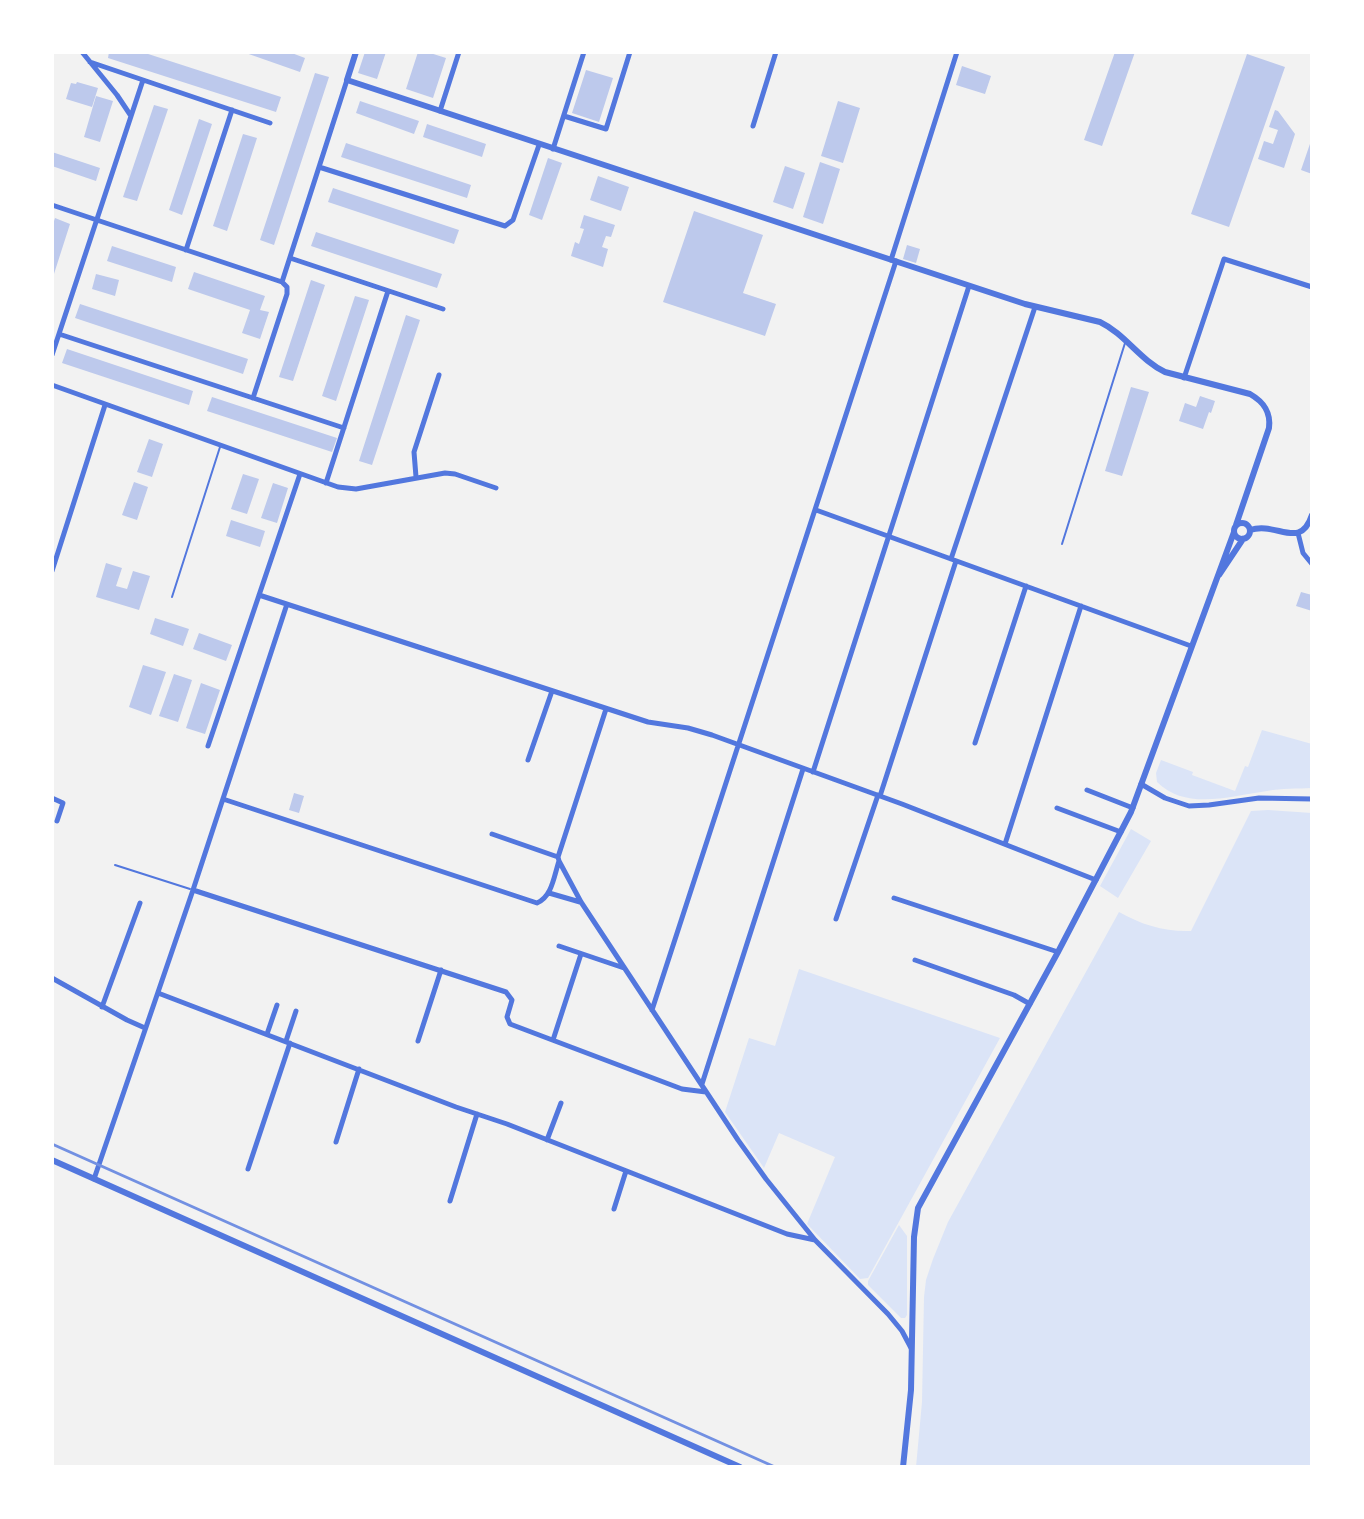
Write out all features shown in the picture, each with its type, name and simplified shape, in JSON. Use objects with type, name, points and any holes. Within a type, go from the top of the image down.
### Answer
[{"type":"street","points":[[82,52],[131,117]]},
{"type":"street","points":[[282,282],[355,53],[347,52]]},
{"type":"street","points":[[440,111],[459,52]]},
{"type":"street","points":[[553,149],[584,52]]},
{"type":"street","points":[[564,116],[606,129],[630,52]]},
{"type":"street","points":[[753,126],[776,52]]},
{"type":"street","points":[[652,1010],[816,510],[957,52]]},
{"type":"street","points":[[90,62],[270,123]]},
{"type":"street","points":[[52,355],[143,80]]},
{"type":"street","points":[[347,80],[969,286],[1035,307],[1100,322],[1110,327],[1152,365],[1184,378],[1250,394],[1263,404],[1269,416],[1267,440],[1133,808],[918,1208],[914,1246],[910,1406],[903,1467]]},
{"type":"street","points":[[186,250],[232,110]]},
{"type":"street","points":[[319,167],[505,226],[513,220],[539,145]]},
{"type":"street","points":[[52,205],[286,284],[287,294],[253,398]]},
{"type":"street","points":[[290,258],[443,309]]},
{"type":"street","points":[[1184,378],[1224,259],[1312,287]]},
{"type":"street","points":[[813,772],[969,286]]},
{"type":"street","points":[[326,483],[388,291]]},
{"type":"street","points":[[836,919],[879,796],[1035,307]]},
{"type":"street","points":[[59,334],[344,428]]},
{"type":"street","points":[[416,477],[414,452],[439,375]]},
{"type":"street","points":[[52,385],[326,483],[356,489],[450,473],[496,488]]},
{"type":"street","points":[[52,571],[105,404]]},
{"type":"street","points":[[208,746],[300,474]]},
{"type":"street","points":[[816,510],[1191,646]]},
{"type":"street","points":[[1250,530],[1265,527],[1290,534],[1298,533],[1306,529],[1312,515]]},
{"type":"street","points":[[1235,528],[1245,523],[1250,530]]},
{"type":"street","points":[[1235,528],[1236,537],[1243,539]]},
{"type":"street","points":[[1217,577],[1250,530]]},
{"type":"street","points":[[1298,533],[1303,553],[1312,564]]},
{"type":"street","points":[[975,743],[1026,586]]},
{"type":"street","points":[[259,595],[606,709],[658,725],[700,731],[1096,880]]},
{"type":"street","points":[[94,1179],[287,604]]},
{"type":"street","points":[[1005,844],[1081,606]]},
{"type":"street","points":[[528,760],[552,691]]},
{"type":"street","points":[[223,799],[537,903],[549,893],[606,709]]},
{"type":"street","points":[[702,1085],[803,769]]},
{"type":"street","points":[[1141,784],[1165,798],[1189,806],[1259,798],[1312,799]]},
{"type":"street","points":[[1087,790],[1133,808]]},
{"type":"street","points":[[52,798],[63,803],[57,821]]},
{"type":"street","points":[[1057,808],[1121,832]]},
{"type":"street","points":[[492,834],[558,859],[581,902],[766,1179],[815,1240],[888,1314],[902,1331],[912,1352]]},
{"type":"street","points":[[193,890],[506,992],[512,1000],[508,1022],[675,1086],[706,1092]]},
{"type":"street","points":[[549,893],[581,902]]},
{"type":"street","points":[[894,898],[1058,952]]},
{"type":"street","points":[[102,1007],[140,903]]},
{"type":"street","points":[[559,946],[624,968]]},
{"type":"street","points":[[553,1040],[581,954]]},
{"type":"street","points":[[915,960],[1014,995],[1030,1004]]},
{"type":"street","points":[[418,1041],[441,970]]},
{"type":"street","points":[[52,978],[145,1028]]},
{"type":"street","points":[[158,993],[787,1234],[815,1240]]},
{"type":"street","points":[[267,1034],[277,1005]]},
{"type":"street","points":[[248,1169],[296,1011]]},
{"type":"street","points":[[336,1142],[359,1069]]},
{"type":"street","points":[[547,1140],[561,1103]]},
{"type":"street","points":[[450,1201],[477,1114]]},
{"type":"street","points":[[52,1160],[740,1467]]},
{"type":"street","points":[[614,1209],[626,1171]]},
{"type":"lane","points":[[1062,544],[1126,342]]},
{"type":"lane","points":[[172,597],[220,446]]},
{"type":"lane","points":[[115,865],[193,890]]},
{"type":"shaded area","points":[[1262,730],[1312,744],[1312,788],[1195,799],[1169,791],[1157,782],[1156,773],[1161,760],[1235,791]]},
{"type":"shaded area","points":[[1251,811],[1312,813],[1312,1467],[916,1467],[922,1402],[926,1280],[948,1222],[1119,912],[1154,927],[1191,931]]},
{"type":"shaded area","points":[[1131,829],[1151,841],[1118,898],[1100,886]]},
{"type":"shaded area","points":[[799,969],[1000,1038],[868,1278],[860,1279],[807,1224],[835,1157],[779,1133],[764,1168],[725,1112],[749,1038],[775,1046]]},
{"type":"shaded area","points":[[899,1225],[907,1236],[905,1318],[901,1318],[868,1285]]},
{"type":"building","points":[[109,52],[142,52],[281,97],[276,112],[108,58]]},
{"type":"building","points":[[243,52],[289,52],[305,58],[300,72]]},
{"type":"building","points":[[365,52],[386,52],[377,79],[358,73]]},
{"type":"building","points":[[418,52],[446,58],[433,98],[406,89]]},
{"type":"building","points":[[1115,52],[1135,52],[1102,146],[1084,140]]},
{"type":"building","points":[[1247,54],[1285,67],[1229,227],[1191,214]]},
{"type":"building","points":[[962,66],[991,76],[985,94],[956,85]]},
{"type":"building","points":[[586,70],[613,78],[599,122],[572,113]]},
{"type":"building","points":[[315,73],[329,77],[274,245],[260,240]]},
{"type":"building","points":[[71,83],[98,88],[92,107],[66,99]]},
{"type":"building","points":[[96,96],[113,101],[100,142],[84,137]]},
{"type":"building","points":[[360,101],[419,121],[414,134],[356,113]]},
{"type":"building","points":[[838,101],[860,108],[843,163],[821,156]]},
{"type":"building","points":[[154,105],[168,109],[137,201],[123,197]]},
{"type":"building","points":[[1275,110],[1295,134],[1284,168],[1258,159],[1264,141],[1273,144],[1278,130],[1269,127]]},
{"type":"building","points":[[199,119],[212,124],[182,215],[169,210]]},
{"type":"building","points":[[427,124],[486,144],[482,157],[423,137]]},
{"type":"building","points":[[243,134],[257,138],[227,231],[213,226]]},
{"type":"building","points":[[1312,138],[1312,174],[1301,170]]},
{"type":"building","points":[[346,143],[471,185],[467,198],[341,157]]},
{"type":"building","points":[[52,152],[100,168],[96,181],[52,166]]},
{"type":"building","points":[[548,158],[562,163],[542,220],[529,215]]},
{"type":"building","points":[[820,162],[840,169],[823,224],[803,217]]},
{"type":"building","points":[[785,166],[805,173],[793,209],[773,202]]},
{"type":"building","points":[[598,176],[629,187],[621,211],[590,200]]},
{"type":"building","points":[[333,188],[459,230],[454,244],[328,202]]},
{"type":"building","points":[[694,211],[763,235],[743,293],[776,304],[765,336],[663,302]]},
{"type":"building","points":[[584,215],[615,225],[611,237],[606,236],[602,247],[608,249],[603,267],[571,256],[575,242],[579,244],[584,229],[580,228]]},
{"type":"building","points":[[55,218],[70,224],[53,277],[52,227]]},
{"type":"building","points":[[316,232],[442,274],[437,288],[311,246]]},
{"type":"building","points":[[907,245],[920,249],[916,263],[903,259]]},
{"type":"building","points":[[112,246],[176,267],[172,282],[107,261]]},
{"type":"building","points":[[194,272],[265,296],[260,310],[269,312],[260,339],[242,333],[250,310],[188,289]]},
{"type":"building","points":[[96,274],[119,280],[115,296],[92,289]]},
{"type":"building","points":[[311,280],[325,285],[293,381],[279,377]]},
{"type":"building","points":[[355,296],[369,300],[336,401],[322,396]]},
{"type":"building","points":[[80,304],[248,359],[243,374],[75,318]]},
{"type":"building","points":[[406,315],[420,320],[372,465],[359,461]]},
{"type":"building","points":[[67,349],[193,391],[189,405],[62,363]]},
{"type":"building","points":[[1131,387],[1149,392],[1122,476],[1105,471]]},
{"type":"building","points":[[1200,396],[1215,401],[1203,429],[1179,421],[1185,403],[1196,407]]},
{"type":"building","points":[[212,397],[337,438],[332,452],[207,411]]},
{"type":"building","points":[[149,439],[163,444],[152,477],[137,472]]},
{"type":"building","points":[[243,474],[259,479],[247,514],[231,509]]},
{"type":"building","points":[[134,482],[148,487],[137,520],[122,515]]},
{"type":"building","points":[[273,483],[288,488],[277,523],[261,518]]},
{"type":"building","points":[[231,520],[265,531],[260,547],[226,536]]},
{"type":"building","points":[[106,563],[122,568],[116,586],[127,589],[133,571],[150,576],[139,610],[96,597]]},
{"type":"building","points":[[1301,592],[1312,595],[1312,611],[1296,606]]},
{"type":"building","points":[[155,618],[189,629],[183,646],[150,634]]},
{"type":"building","points":[[199,633],[232,645],[226,661],[193,649]]},
{"type":"building","points":[[143,665],[166,672],[151,715],[129,707]]},
{"type":"building","points":[[174,674],[192,680],[178,722],[159,716]]},
{"type":"building","points":[[201,683],[220,690],[205,734],[186,728]]},
{"type":"building","points":[[294,793],[304,796],[299,813],[289,810]]},
{"type":"railway","points":[[52,1144],[775,1467]]}]
